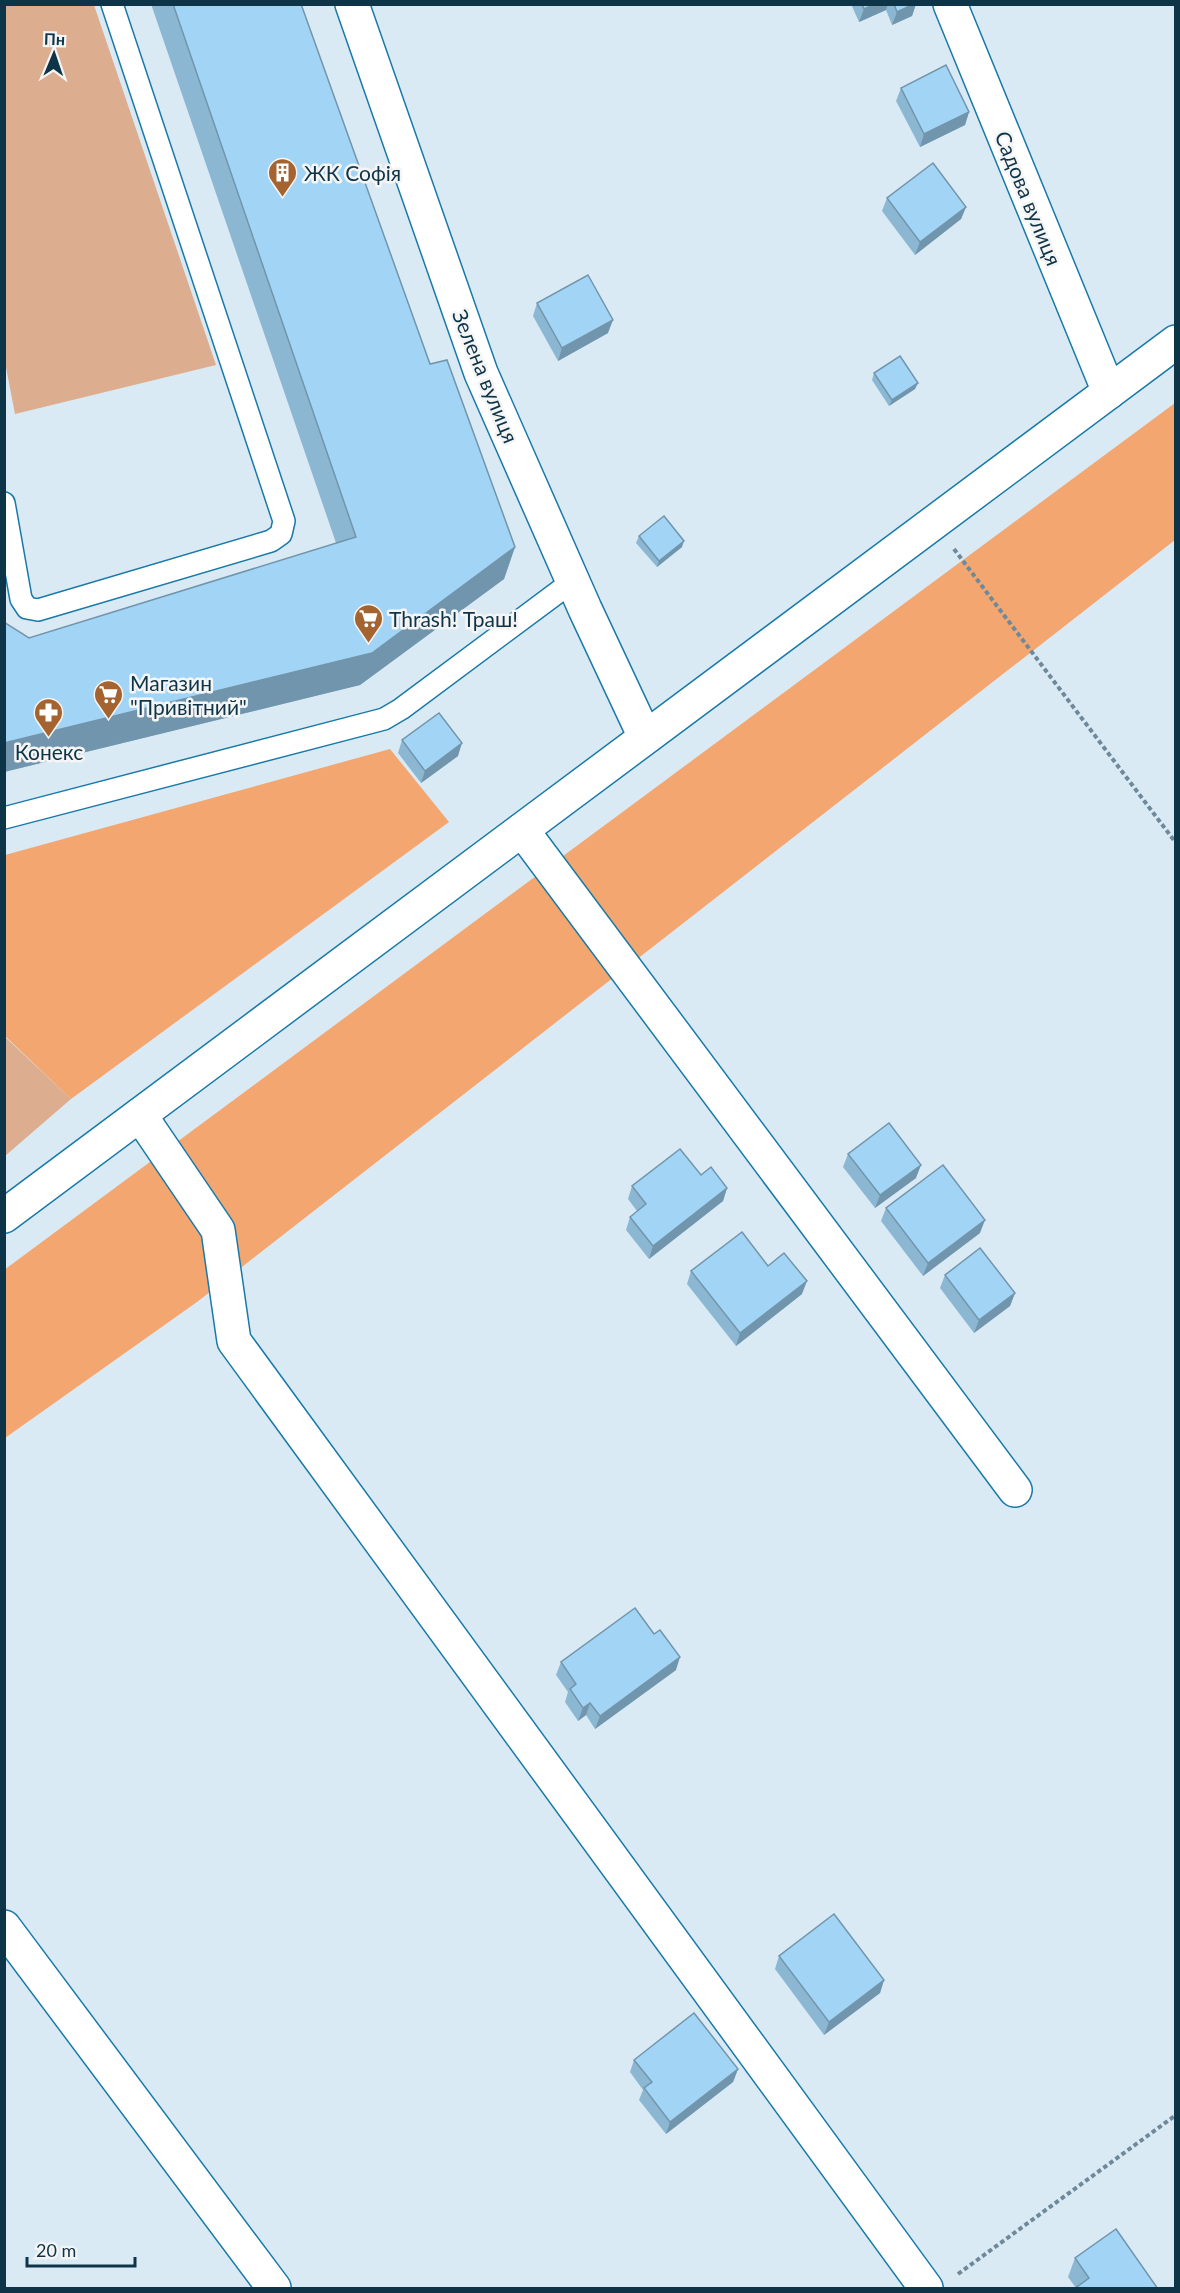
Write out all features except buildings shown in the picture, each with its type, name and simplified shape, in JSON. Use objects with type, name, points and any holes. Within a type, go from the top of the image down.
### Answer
[{"type":"street","name":"Зелена вулиця","points":[[352,4],[481,373],[645,737]]},
{"type":"street","name":"Садова вулиця","points":[[950,4],[1108,392]]},
{"type":"street","points":[[4,1216],[1176,342]]},
{"type":"street","points":[[522,830],[1015,1490]]},
{"type":"street","points":[[140,1115],[218,1230],[234,1341],[926,2289]]},
{"type":"street","points":[[4,1926],[274,2289]]},
{"type":"lane","points":[[4,503],[21,599],[27,609],[38,610],[272,541],[281,534],[284,521],[112,4]]},
{"type":"lane","points":[[4,818],[384,719],[401,709],[573,581]]},
{"type":"path","points":[[933,522],[1176,843]]},
{"type":"path","points":[[957,2275],[1176,2115]]},
{"type":"shaded area","points":[[5,5],[94,5],[216,365],[15,414],[4,357]]},
{"type":"shaded area","points":[[1175,403],[1175,540],[197,1302],[5,1438],[4,1270]]},
{"type":"shaded area","points":[[390,749],[449,822],[71,1099],[5,1036],[5,855]]},
{"type":"shaded area","points":[[4,1036],[71,1099],[5,1156],[4,1156]]},
{"type":"place","name":"ЖК Софія","points":[[283,198]]},
{"type":"place","name":"Thrash! Траш!","points":[[368,644]]},
{"type":"place","name":"Магазин \"Привітний\"","points":[[109,720]]},
{"type":"place","name":"Конекс","points":[[49,738]]}]
